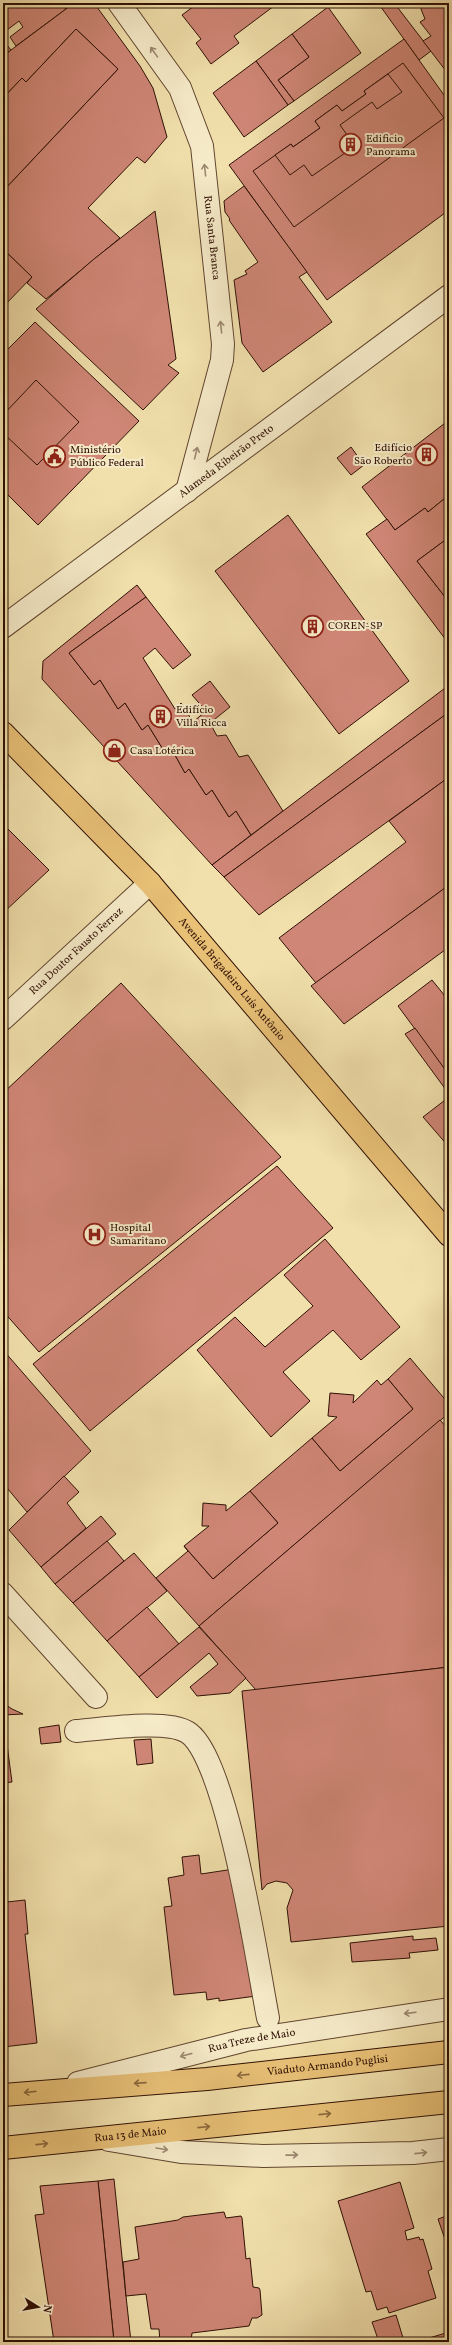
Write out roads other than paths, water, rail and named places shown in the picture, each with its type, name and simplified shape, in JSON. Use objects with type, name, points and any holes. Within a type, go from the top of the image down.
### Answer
[{"type":"main road","name":"Avenida Brigadeiro Luís Antônio","points":[[3,733],[150,882],[449,1235]]},
{"type":"main road","name":"Viaduto Armando Puglisi","points":[[58,2089],[207,2079],[449,2052]]},
{"type":"main road","points":[[3,2095],[58,2089]]},
{"type":"main road","name":"Rua 13 de Maio","points":[[3,2148],[449,2102]]},
{"type":"street","name":"Rua Santa Branca","points":[[119,3],[180,88],[202,146],[223,349],[222,360],[187,491]]},
{"type":"street","name":"Alameda Ribeirão Preto","points":[[3,627],[449,296]]},
{"type":"street","name":"Rua Doutor Fausto Ferraz","points":[[3,1019],[150,882]]},
{"type":"street","points":[[3,1594],[96,1697]]},
{"type":"street","points":[[76,1731],[164,1725],[187,1732],[202,1746],[213,1770],[228,1820],[268,2018]]},
{"type":"street","name":"Rua Treze de Maio","points":[[58,2089],[246,2040],[449,2009]]},
{"type":"street","points":[[96,2138],[180,2152],[263,2156],[413,2153],[449,2150]]},
{"type":"place","name":"Edificio Panorama","points":[[351,145]]},
{"type":"place","name":"Edifício São Roberto","points":[[427,454]]},
{"type":"place","name":"Ministério Público Federal","points":[[54,456]]},
{"type":"place","name":"COREN-SP","points":[[313,626]]},
{"type":"place","name":"Edifício Villa Ricca","points":[[161,716]]},
{"type":"place","name":"Casa Lotérica","points":[[115,751]]},
{"type":"place","name":"Hospital Samaritano","points":[[94,1234]]}]
